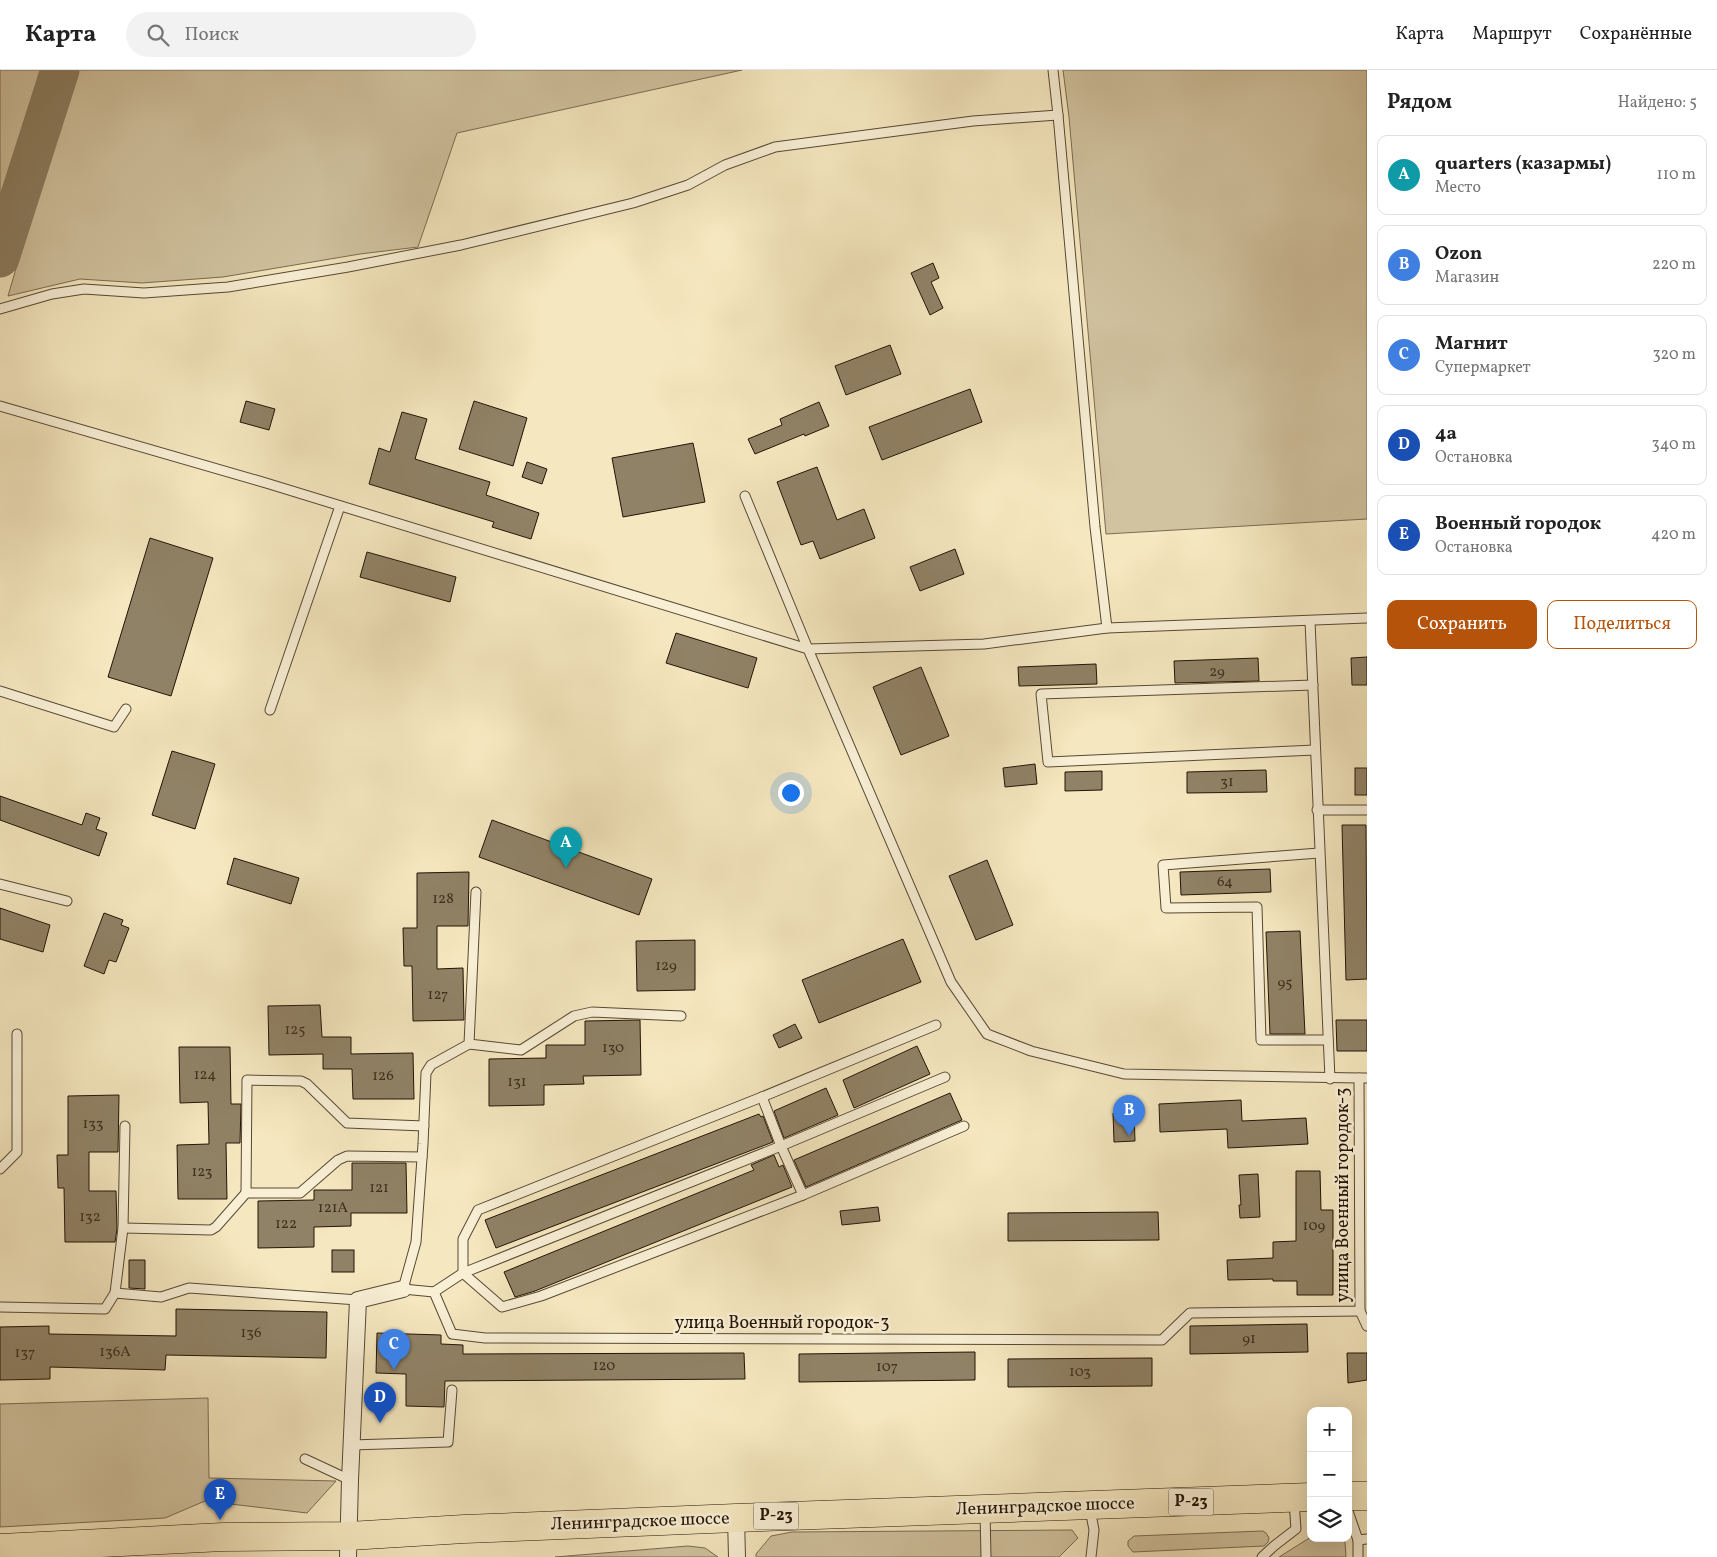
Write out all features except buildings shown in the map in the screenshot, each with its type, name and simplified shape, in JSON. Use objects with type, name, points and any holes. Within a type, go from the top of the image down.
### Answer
[{"type":"highway","points":[[1352,1496],[1367,1496]]},
{"type":"highway","name":"Ленинградское шоссе","points":[[0,1548],[223,1537],[348,1546],[464,1529],[1302,1497]]},
{"type":"street","points":[[348,1546],[358,1300],[403,1289]]},
{"type":"street","points":[[736,1518],[737,1557]]},
{"type":"lane","points":[[1053,70],[1095,527],[1107,628]]},
{"type":"lane","points":[[0,309],[52,294],[84,289],[144,293],[228,287],[348,267],[461,245],[633,203],[688,184],[725,166],[775,147],[973,121],[1058,115]]},
{"type":"lane","points":[[0,406],[340,506],[808,649],[984,644],[1107,628],[1367,618]]},
{"type":"lane","points":[[745,496],[808,649],[951,982],[987,1034],[1031,1050],[1124,1074],[1330,1079],[1363,1078]]},
{"type":"lane","points":[[270,710],[340,506]]},
{"type":"lane","points":[[1310,621],[1330,1079]]},
{"type":"lane","points":[[1313,685],[1041,694],[1048,762],[1315,750]]},
{"type":"lane","points":[[0,691],[114,727],[126,709]]},
{"type":"lane","points":[[1318,810],[1367,810]]},
{"type":"lane","points":[[1319,853],[1163,865],[1166,908],[1256,906],[1261,1040],[1328,1040]]},
{"type":"lane","points":[[0,884],[67,901]]},
{"type":"lane","points":[[469,1044],[476,892]]},
{"type":"lane","points":[[681,1016],[592,1012],[574,1016],[521,1050],[469,1044],[431,1065],[426,1073],[416,1242],[403,1289],[434,1292],[463,1273],[781,1146],[945,1077]]},
{"type":"lane","points":[[936,1024],[762,1098],[478,1210],[463,1239],[463,1273],[502,1306],[541,1296],[803,1195],[964,1126]]},
{"type":"lane","points":[[0,1169],[17,1152],[17,1034]]},
{"type":"lane","name":"улица Военный городок-3","points":[[434,1292],[452,1334],[485,1338],[1162,1340],[1190,1313],[1360,1311],[1363,1078]]},
{"type":"lane","points":[[123,1228],[210,1230],[216,1227],[246,1193],[247,1080],[301,1081],[307,1084],[347,1123],[424,1126]]},
{"type":"lane","points":[[762,1098],[803,1195]]},
{"type":"lane","points":[[0,1308],[105,1308],[115,1293],[123,1228],[125,1126]]},
{"type":"lane","points":[[246,1193],[300,1193],[338,1160],[347,1156],[422,1157]]},
{"type":"lane","points":[[115,1293],[161,1297],[188,1288],[358,1300]]},
{"type":"lane","points":[[1360,1311],[1367,1326]]},
{"type":"lane","points":[[351,1444],[448,1442],[452,1390]]},
{"type":"lane","points":[[305,1459],[350,1480]]},
{"type":"lane","points":[[1262,1557],[1296,1530],[1302,1497]]},
{"type":"lane","points":[[1089,1506],[1094,1530],[1091,1557]]},
{"type":"lane","points":[[985,1509],[986,1557]]},
{"type":"lane","points":[[1352,1518],[1363,1539],[1358,1557]]},
{"type":"shaded area","points":[[0,70],[45,70],[0,216]]},
{"type":"shaded area","points":[[74,70],[742,70],[457,133],[418,247],[360,254],[223,277],[142,283],[80,279],[8,296]]},
{"type":"shaded area","points":[[1063,70],[1367,70],[1367,519],[1106,534],[1069,117]]},
{"type":"shaded area","points":[[208,1398],[209,1478],[336,1481],[307,1513],[205,1501],[165,1518],[0,1527],[0,1404]]},
{"type":"shaded area","points":[[1072,1530],[1078,1538],[1059,1557],[756,1557],[756,1554],[771,1536],[792,1532]]},
{"type":"shaded area","points":[[1263,1531],[1269,1538],[1264,1546],[1133,1552],[1128,1546],[1128,1541],[1134,1536]]},
{"type":"shaded area","points":[[1307,1540],[1307,1542],[1345,1542],[1346,1557],[1279,1557]]},
{"type":"shaded area","points":[[688,1546],[705,1548],[718,1557],[555,1557]]},
{"type":"taxiway","points":[[0,258],[60,70]]},
{"type":"place","name":"quarters (казармы)","points":[[566,868]]},
{"type":"place","name":"Ozon","points":[[1129,1136]]},
{"type":"place","name":"Магнит","points":[[394,1370]]},
{"type":"place","name":"4а","points":[[380,1423]]},
{"type":"place","name":"Военный городок","points":[[220,1520]]}]
